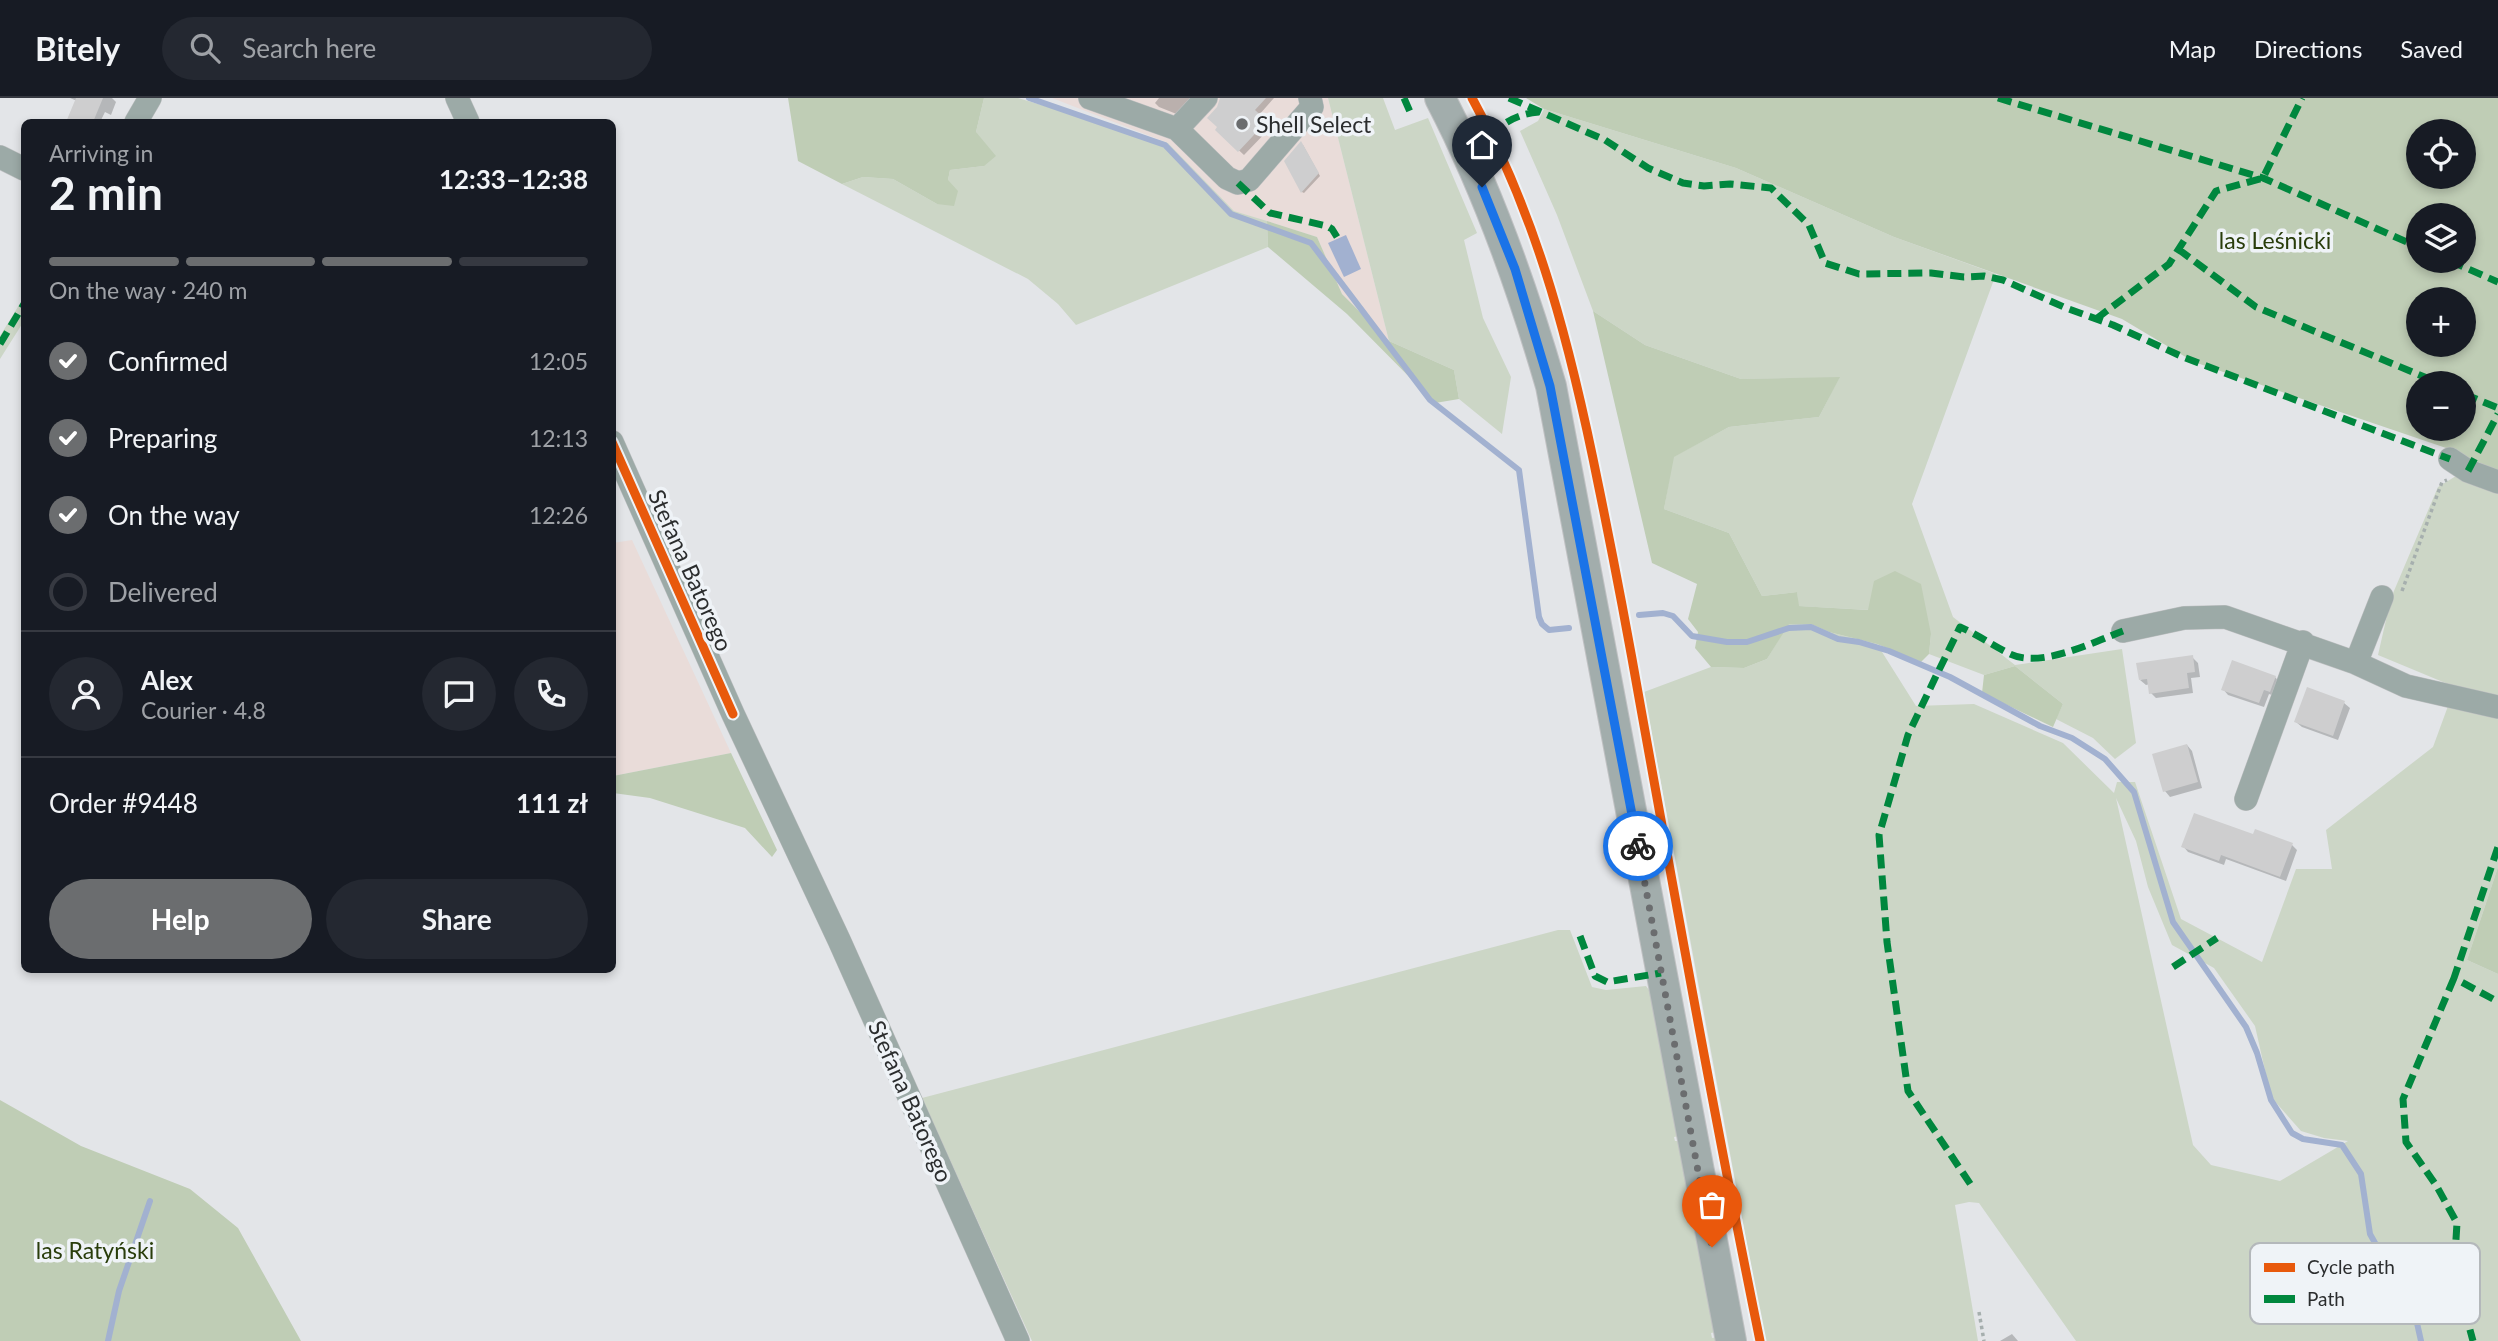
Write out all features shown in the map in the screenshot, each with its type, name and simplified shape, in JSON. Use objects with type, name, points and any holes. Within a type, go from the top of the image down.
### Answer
[{"type":"main road","points":[[1440,98],[1465,147],[1515,269],[1550,386],[1731,1341]]},
{"type":"street","points":[[138,119],[150,98]]},
{"type":"street","points":[[457,98],[467,119]]},
{"type":"street","points":[[1177,129],[1206,98]]},
{"type":"street","points":[[1100,100],[1177,129],[1227,178],[1238,183],[1249,180],[1312,107],[1310,98]]},
{"type":"street","points":[[0,158],[21,168]]},
{"type":"street","name":"Stefana Batorego","points":[[616,451],[1018,1341]]},
{"type":"street","points":[[2459,465],[2498,482]]},
{"type":"street","points":[[2356,663],[2380,603]]},
{"type":"street","points":[[2123,631],[2184,618],[2225,617],[2303,642],[2406,685],[2498,707]]},
{"type":"street","points":[[2246,799],[2303,642]]},
{"type":"path","points":[[2380,603],[2395,610],[2442,482],[2459,465]]},
{"type":"path","points":[[1979,1312],[1984,1341]]},
{"type":"shaded area","points":[[1052,98],[1328,98],[1389,341],[1342,294],[1317,237],[1234,211],[1168,143]]},
{"type":"shaded area","points":[[632,540],[731,753],[616,775],[616,543]]},
{"type":"green space","points":[[788,98],[984,98],[976,132],[996,156],[984,166],[950,170],[948,180],[958,191],[954,206],[937,204],[893,179],[863,177],[842,184],[798,161]]},
{"type":"green space","points":[[984,98],[1018,98],[1168,143],[1234,211],[1267,221],[1268,247],[1076,325],[1058,304],[1028,279],[842,184],[863,177],[893,179],[937,204],[950,170],[984,166],[976,132]]},
{"type":"green space","points":[[1328,98],[1383,98],[1395,130],[1428,118],[1477,233],[1464,240],[1483,318],[1511,377],[1502,434],[1459,399],[1454,370],[1389,341]]},
{"type":"green space","name":"las Leśnicki","points":[[1526,98],[2498,98],[2498,471],[2426,441],[2476,441],[2476,371],[2406,371],[2406,434],[2194,362],[2122,319],[1894,237],[1736,168],[1544,109]]},
{"type":"green space","points":[[1544,109],[1736,168],[1894,237],[1996,274],[1912,504],[1953,617],[2015,665],[2122,649],[2136,743],[2115,759],[2093,738],[2056,719],[2063,704],[2015,666],[1984,675],[1929,654],[1931,634],[1869,610],[1798,606],[1797,592],[1762,596],[1729,533],[1664,509],[1673,457],[1729,427],[1819,417],[1839,378],[1741,379],[1645,345],[1593,311],[1557,215],[1520,131],[1538,121]]},
{"type":"green space","points":[[1267,221],[1317,237],[1342,294],[1389,341],[1454,370],[1459,399],[1435,403],[1347,314],[1268,247]]},
{"type":"green space","points":[[21,302],[21,326],[0,359],[0,336]]},
{"type":"green space","points":[[1593,311],[1645,345],[1741,379],[1840,377],[1819,417],[1729,427],[1674,457],[1664,509],[1729,533],[1762,596],[1797,592],[1799,606],[1868,610],[1874,581],[1895,571],[1921,584],[1931,634],[1929,654],[1921,662],[1877,644],[1829,632],[1811,624],[1789,624],[1767,659],[1744,668],[1711,667],[1695,648],[1698,632],[1688,619],[1697,584],[1652,563]]},
{"type":"green space","points":[[2456,476],[2498,492],[2498,867],[2467,960],[2498,974],[2498,1341],[2076,1341],[1979,1203],[1969,1202],[1955,1205],[1978,1341],[1765,1341],[1644,692],[1711,667],[1744,668],[1767,659],[1788,624],[1811,624],[1829,632],[1877,644],[1916,706],[1974,704],[2063,743],[2114,793],[2117,782],[2135,782],[2181,919],[2262,962],[2296,869],[2332,869],[2326,830],[2433,747],[2455,687],[2378,655],[2391,598],[2438,487]],"holes":[[[2116,798],[2136,841],[2148,887],[2172,945],[2214,968],[2255,1026],[2271,1097],[2301,1131],[2348,1141],[2280,1181],[2211,1165],[2193,1145]]]},
{"type":"green space","points":[[2015,666],[2063,704],[2053,727],[1982,693],[1984,675]]},
{"type":"green space","points":[[731,753],[777,850],[772,857],[745,828],[650,798],[616,793],[616,775]]},
{"type":"green space","points":[[2498,867],[2498,974],[2467,960]]},
{"type":"green space","points":[[1558,930],[1570,930],[1592,987],[1606,990],[1646,986],[1652,994],[1679,1136],[1674,1137],[1675,1141],[1680,1141],[1716,1332],[1711,1333],[1712,1338],[1717,1337],[1717,1341],[1032,1341],[922,1098]]},
{"type":"green space","name":"las Ratyński","points":[[0,1100],[81,1146],[190,1189],[238,1228],[301,1341],[0,1341]]},
{"type":"water","points":[[1346,235],[1361,269],[1344,277],[1328,243]]},
{"type":"building","points":[[76,98],[103,98],[94,119],[67,119]]},
{"type":"building","name":"Shell Select","points":[[1220,98],[1266,98],[1255,110],[1267,121],[1238,152],[1215,130],[1217,127],[1207,118],[1217,107]]},
{"type":"building","points":[[1301,141],[1319,173],[1301,193],[1284,161]]},
{"type":"building","points":[[2193,655],[2195,672],[2187,673],[2189,688],[2149,694],[2147,679],[2139,680],[2136,663]]},
{"type":"building","points":[[2232,660],[2276,676],[2270,692],[2264,690],[2259,703],[2221,690]]},
{"type":"building","points":[[2307,687],[2345,701],[2333,736],[2294,722]]},
{"type":"building","points":[[2187,744],[2198,782],[2163,792],[2152,754]]},
{"type":"building","points":[[2194,813],[2253,834],[2255,829],[2293,843],[2280,877],[2221,855],[2219,861],[2181,847]]},
{"type":"waterway","points":[[1029,98],[1165,145],[1231,214],[1311,243],[1430,400],[1519,470],[1539,617],[1549,630],[1569,628]]},
{"type":"waterway","points":[[1639,615],[1663,613],[1673,616],[1692,636],[1727,642],[1747,642],[1789,628],[1811,627],[1838,639],[1889,651],[1950,677],[2040,726],[2072,738],[2105,759],[2134,792],[2173,922],[2246,1027],[2271,1100],[2292,1133],[2303,1139],[2342,1145],[2361,1174],[2370,1234],[2375,1243]]},
{"type":"waterway","points":[[108,1341],[119,1291],[150,1201]]},
{"type":"waterway","points":[[2417,1324],[2421,1341]]},
{"type":"marked path","points":[[1404,98],[1411,114]]},
{"type":"marked path","points":[[1509,98],[1605,140],[1648,168],[1683,183],[1771,188],[1809,225],[1825,263],[1859,274],[1931,273],[1964,277],[1984,276],[2003,280],[2183,357],[2450,459]]},
{"type":"marked path","points":[[1998,98],[2263,178],[2406,242]]},
{"type":"marked path","points":[[2096,319],[2169,264],[2216,191],[2263,178],[2302,98]]},
{"type":"marked path","points":[[1490,135],[1513,119],[1539,112]]},
{"type":"marked path","points":[[1238,183],[1270,213],[1327,226],[1337,237]]},
{"type":"marked path","points":[[2178,249],[2256,307],[2410,371]]},
{"type":"marked path","points":[[2476,272],[2498,282]]},
{"type":"marked path","points":[[0,344],[21,309]]},
{"type":"marked path","points":[[2476,399],[2498,408]]},
{"type":"marked path","points":[[2468,471],[2498,414]]},
{"type":"marked path","points":[[1939,670],[1960,627],[2008,653],[2035,658],[2066,652],[2123,631]]},
{"type":"marked path","points":[[1936,676],[1908,735],[1879,835],[1887,942],[1908,1091],[1973,1188]]},
{"type":"marked path","points":[[2493,999],[2454,978],[2498,847]]},
{"type":"marked path","points":[[1580,936],[1595,976],[1607,982],[1661,973]]},
{"type":"marked path","points":[[2173,967],[2217,938]]},
{"type":"marked path","points":[[2454,978],[2403,1099],[2406,1142],[2436,1185],[2457,1223],[2456,1243]]},
{"type":"marked path","points":[[2468,1324],[2473,1341]]},
{"type":"cycle path","points":[[1472,98],[1496,144],[1535,239],[1565,337],[1577,387],[1621,598],[1760,1341]]},
{"type":"cycle path","points":[[616,451],[733,714]]},
{"type":"way so far","points":[[1638,846],[1712,1247]]},
{"type":"place","name":"Shell Select","points":[[1242,124]]},
{"type":"route","points":[[1482,187],[1515,269],[1550,386],[1638,846]]}]
